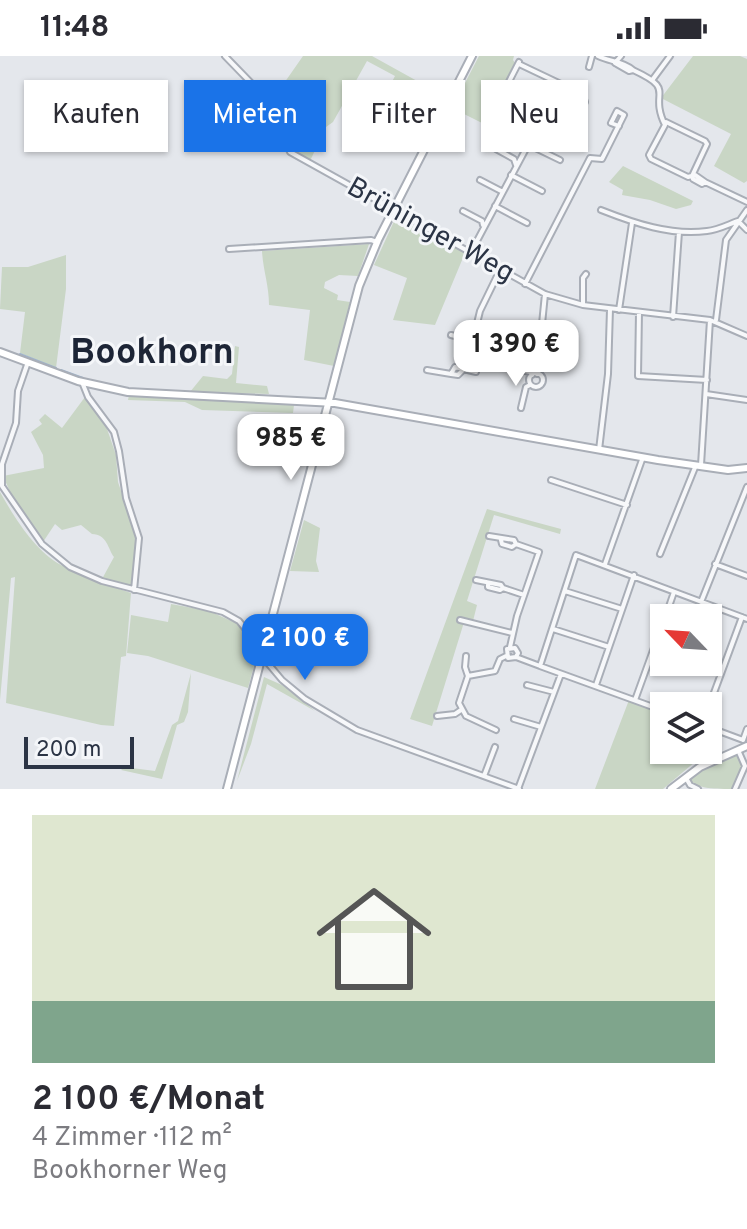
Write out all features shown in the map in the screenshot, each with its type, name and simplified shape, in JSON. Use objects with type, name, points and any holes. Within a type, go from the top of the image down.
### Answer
[{"type":"street","name":"Brüninger Weg","points":[[225,56],[257,89],[291,112],[294,120],[286,143],[290,152],[525,284],[545,294],[583,305],[713,320],[747,336]]},
{"type":"street","points":[[227,789],[359,286],[392,210],[472,56]]},
{"type":"street","points":[[589,67],[592,56]]},
{"type":"street","points":[[598,56],[659,84],[659,113],[664,129],[649,155],[651,159],[688,177],[692,176]]},
{"type":"street","points":[[615,63],[621,56]]},
{"type":"street","points":[[653,79],[670,56]]},
{"type":"street","points":[[519,62],[585,97],[576,120],[571,122],[545,113],[536,125],[497,105],[519,62]]},
{"type":"street","points":[[663,121],[707,144],[692,176]]},
{"type":"street","points":[[525,284],[590,158],[602,159],[619,126]]},
{"type":"street","points":[[502,152],[517,160]]},
{"type":"street","points":[[470,254],[522,152]]},
{"type":"street","points":[[544,152],[560,160]]},
{"type":"street","points":[[511,175],[542,191]]},
{"type":"street","points":[[692,176],[702,184],[705,182],[747,202]]},
{"type":"street","points":[[480,180],[503,192]]},
{"type":"street","points":[[495,206],[527,223]]},
{"type":"street","points":[[601,210],[632,223],[679,231],[708,231],[738,221]]},
{"type":"street","points":[[660,554],[698,466],[713,320],[726,240],[747,210]]},
{"type":"street","points":[[463,211],[485,220]]},
{"type":"street","points":[[738,221],[747,230]]},
{"type":"street","points":[[619,310],[632,223]]},
{"type":"street","points":[[673,317],[679,231]]},
{"type":"street","points":[[229,249],[377,242]]},
{"type":"street","points":[[474,336],[480,311],[500,270]]},
{"type":"street","points":[[583,305],[583,278],[586,274]]},
{"type":"street","points":[[530,385],[545,294]]},
{"type":"street","points":[[599,450],[608,369],[610,308]]},
{"type":"street","points":[[639,312],[638,376],[707,380]]},
{"type":"street","points":[[451,335],[467,339],[474,336]]},
{"type":"street","points":[[427,370],[458,375],[464,369],[476,372],[484,342],[474,336]]},
{"type":"street","points":[[0,352],[82,382],[128,392],[327,402],[698,466],[728,470],[747,468]]},
{"type":"street","points":[[28,362],[18,391],[16,423],[2,464],[2,486],[42,544],[61,561],[102,581],[234,616],[263,651]]},
{"type":"street","points":[[505,367],[542,378],[541,384],[536,387],[530,385]]},
{"type":"street","points":[[82,382],[88,397],[114,432],[119,451],[126,498],[139,538],[134,590]]},
{"type":"street","points":[[521,408],[526,387],[530,385]]},
{"type":"street","points":[[706,394],[747,400]]},
{"type":"street","points":[[605,564],[643,457]]},
{"type":"street","points":[[551,480],[627,505]]},
{"type":"street","points":[[701,602],[747,487]]},
{"type":"street","points":[[489,536],[514,540],[516,544],[539,552],[506,656]]},
{"type":"street","points":[[540,666],[576,555],[744,618],[722,672]]},
{"type":"street","points":[[715,564],[747,576]]},
{"type":"street","points":[[596,685],[634,575]]},
{"type":"street","points":[[476,580],[501,585],[524,595]]},
{"type":"street","points":[[565,591],[622,609]]},
{"type":"street","points":[[670,604],[674,592]]},
{"type":"street","points":[[460,620],[512,633]]},
{"type":"street","points":[[553,629],[609,647]]},
{"type":"street","points":[[510,647],[516,649],[516,657]]},
{"type":"street","points":[[466,656],[468,676],[459,703],[461,710],[466,716],[496,730]]},
{"type":"street","points":[[506,656],[650,706]]},
{"type":"street","points":[[468,676],[495,671],[500,659],[506,656]]},
{"type":"street","points":[[635,700],[650,658]]},
{"type":"street","points":[[261,659],[305,699],[357,730],[518,789],[561,674]]},
{"type":"street","points":[[527,685],[554,692]]},
{"type":"street","points":[[437,716],[455,714],[461,710]]},
{"type":"street","points":[[514,719],[541,727]]},
{"type":"street","points":[[735,789],[745,766],[743,746],[747,729]]},
{"type":"street","points":[[722,735],[743,746]]},
{"type":"street","points":[[671,789],[700,767],[743,746]]},
{"type":"street","points":[[484,776],[495,747]]},
{"type":"street","points":[[685,777],[690,785],[698,789]]},
{"type":"green space","points":[[303,56],[372,56],[415,80],[393,80],[395,76],[367,61],[356,80],[342,80],[342,106],[333,122],[326,127],[326,80],[286,80]]},
{"type":"green space","points":[[479,56],[514,56],[515,63],[506,80],[481,80],[481,122],[465,114],[465,83]]},
{"type":"green space","points":[[693,56],[740,56],[747,59],[747,181],[744,183],[714,166],[731,134],[661,98]]},
{"type":"green space","points":[[293,152],[314,152],[310,161]]},
{"type":"green space","points":[[623,166],[693,201],[691,205],[676,209],[622,195],[623,190],[609,182]]},
{"type":"green space","points":[[396,217],[465,253],[435,325],[393,320],[407,278],[374,265]]},
{"type":"green space","points":[[369,244],[358,276],[339,275],[325,282],[324,288],[338,295],[337,300],[350,302],[334,366],[304,360],[310,310],[269,305],[262,251]]},
{"type":"green space","points":[[66,255],[66,289],[56,368],[20,353],[25,312],[0,309],[2,267],[28,267]]},
{"type":"green space","points":[[235,346],[239,347],[236,383],[267,386],[269,394],[190,392],[203,376],[227,379],[232,374]]},
{"type":"green space","points":[[129,395],[294,405],[293,413],[202,410],[185,402],[128,400]]},
{"type":"green space","points":[[85,397],[105,423],[116,455],[118,482],[137,539],[131,586],[102,579],[114,557],[101,536],[92,534],[81,525],[62,530],[55,524],[43,542],[16,505],[3,476],[44,468],[43,455],[31,432],[42,424],[39,420],[45,414],[62,428]]},
{"type":"green space","points":[[0,492],[26,533],[51,559],[77,573],[131,593],[126,656],[121,657],[114,726],[6,703],[15,577],[11,578],[0,700]]},
{"type":"green space","points":[[487,509],[561,529],[560,534],[494,515],[467,601],[477,605],[473,621],[465,619],[432,726],[410,719]]},
{"type":"green space","points":[[304,520],[320,528],[316,561],[319,572],[290,571]]},
{"type":"green space","points":[[171,604],[209,611],[236,623],[258,651],[248,688],[148,656],[127,653],[131,615],[168,622]]},
{"type":"green space","points":[[191,673],[188,712],[184,722],[177,725],[162,779],[121,770],[124,767],[155,771],[172,725],[178,721]]},
{"type":"green space","points":[[264,677],[282,685],[315,711],[267,684],[251,744],[237,781]]},
{"type":"green space","points":[[629,700],[650,708],[650,764],[692,764],[663,789],[595,789]]},
{"type":"green space","points":[[738,754],[743,766],[733,789],[702,787],[688,780],[702,769],[722,764],[722,761]]},
{"type":"waterway","points":[[20,354],[56,368]]},
{"type":"waterway","points":[[61,370],[83,378]]},
{"type":"district","name":"Bookhorn","points":[[152,354]]}]
